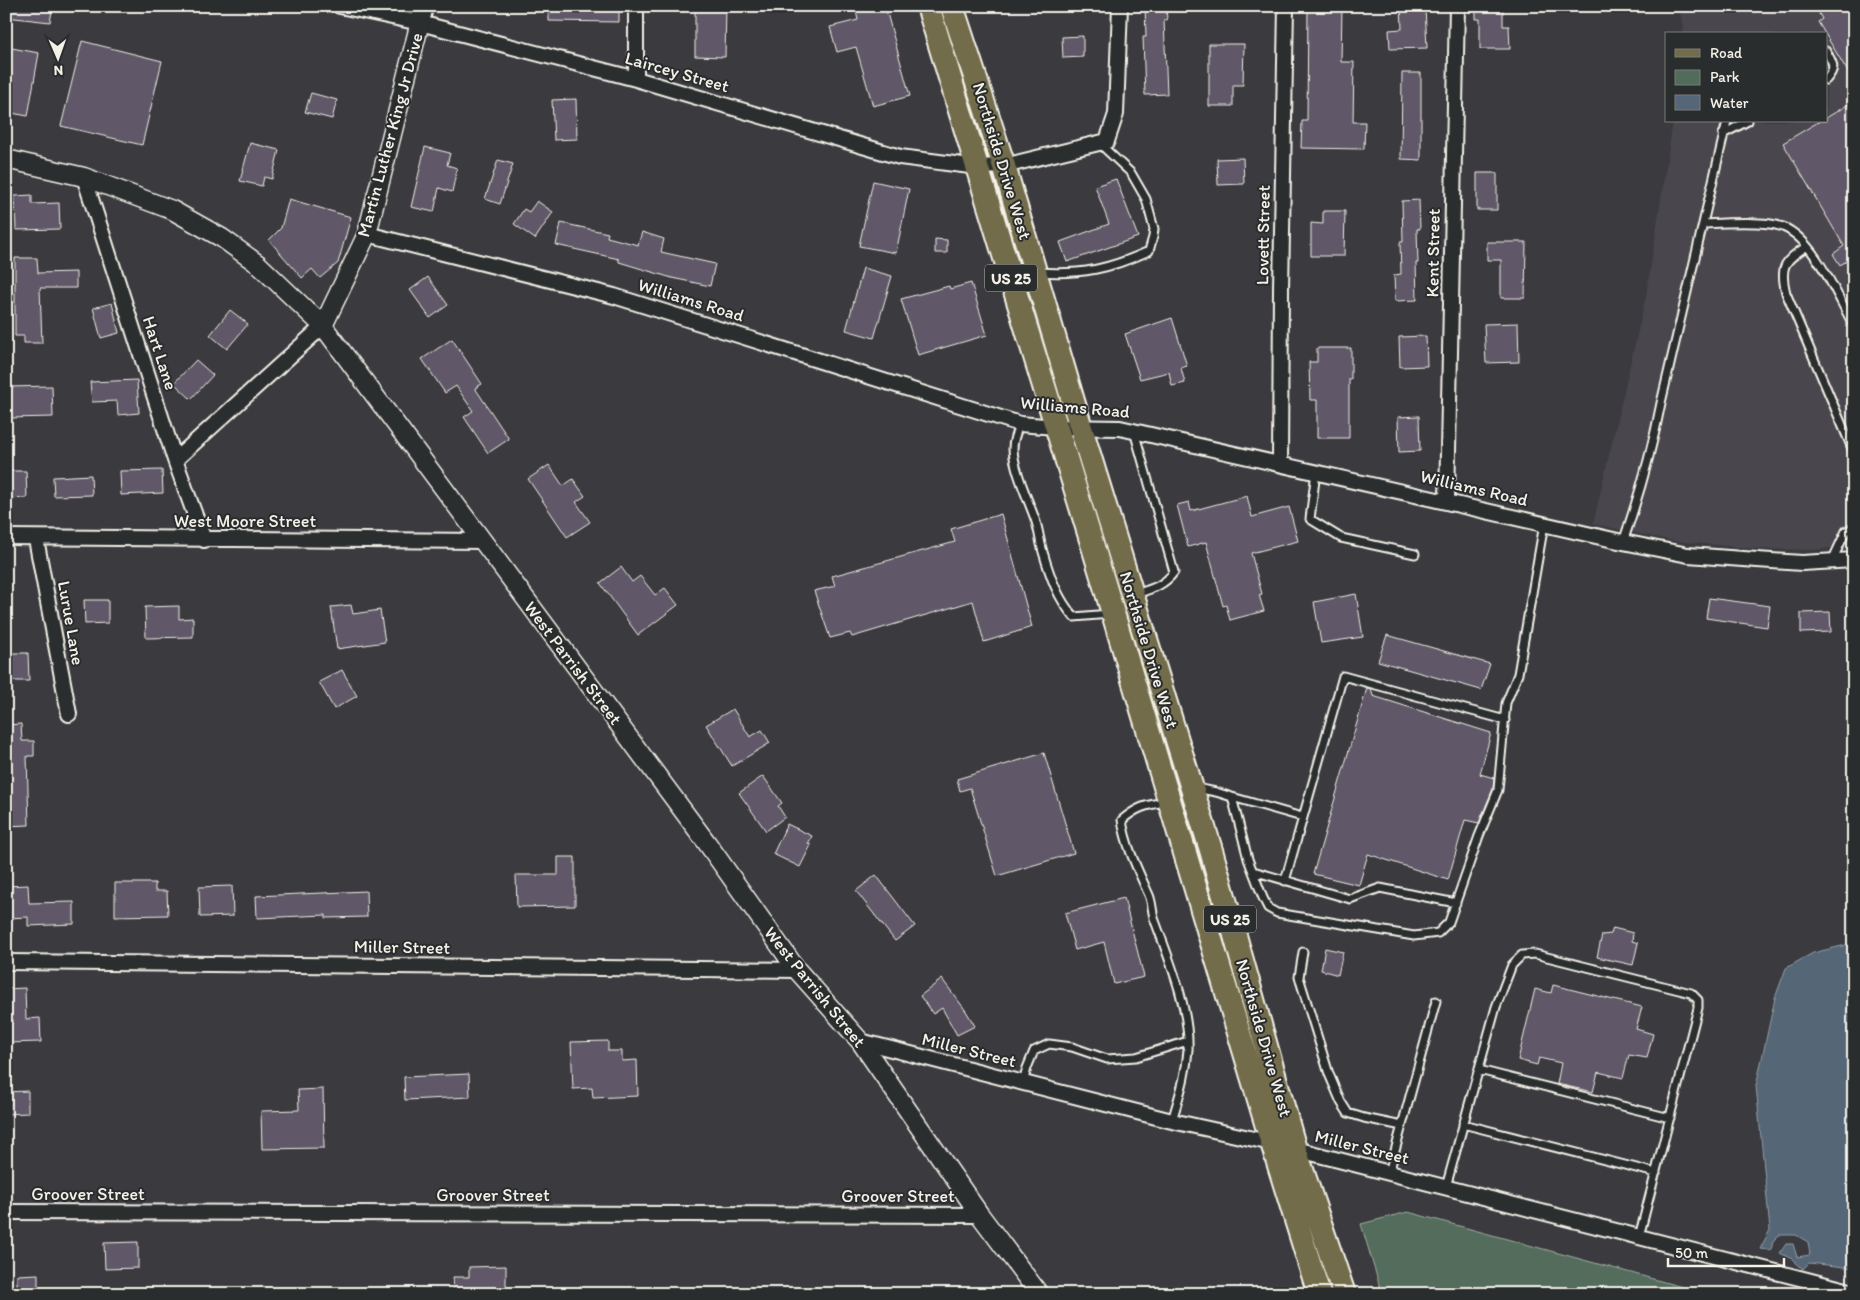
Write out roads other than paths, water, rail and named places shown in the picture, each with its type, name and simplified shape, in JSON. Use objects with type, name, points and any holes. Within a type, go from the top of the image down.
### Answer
[{"type":"main road","name":"Northside Drive West","points":[[928,6],[1319,1294]]},
{"type":"main road","name":"Northside Drive West","points":[[952,6],[1004,166],[1081,428],[1191,788],[1296,1149],[1344,1294]]},
{"type":"street","name":"Laircey Street","points":[[340,6],[422,14],[900,157],[978,167],[1004,166]]},
{"type":"street","points":[[636,6],[636,79]]},
{"type":"street","points":[[1004,166],[1107,141],[1116,114],[1120,6]]},
{"type":"street","name":"Lovett Street","points":[[1280,464],[1286,6]]},
{"type":"street","name":"Kent Street","points":[[1447,501],[1457,6]]},
{"type":"street","name":"Martin Luther King Jr Drive","points":[[175,460],[323,326],[367,234],[422,14]]},
{"type":"street","name":"West Parrish Street","points":[[6,159],[84,177],[172,210],[222,238],[258,264],[323,326],[707,844],[797,970],[860,1041],[980,1215],[1039,1294]]},
{"type":"street","name":"Hart Lane","points":[[84,177],[175,460],[204,540]]},
{"type":"street","name":"Williams Road","points":[[367,234],[614,296],[1020,424],[1055,427],[1120,428],[1688,555],[1802,563],[1854,560]]},
{"type":"street","name":"West Moore Street","points":[[6,537],[483,541]]},
{"type":"street","name":"Lurue Lane","points":[[36,538],[69,714]]},
{"type":"street","name":"Miller Street","points":[[6,962],[797,970]]},
{"type":"street","name":"Miller Street","points":[[860,1041],[1172,1121],[1296,1149],[1854,1292]]},
{"type":"street","name":"Groover Street","points":[[6,1212],[980,1215]]},
{"type":"lane","points":[[1828,55],[1834,66],[1828,78]]},
{"type":"lane","points":[[1623,542],[1654,439],[1727,122]]},
{"type":"lane","points":[[1723,134],[1746,122]]},
{"type":"lane","points":[[1035,272],[1056,274],[1094,271],[1149,251],[1154,229],[1146,199],[1131,174],[1100,144]]},
{"type":"lane","points":[[1703,224],[1754,223],[1783,227],[1803,240],[1815,256],[1854,326]]},
{"type":"lane","points":[[1807,246],[1788,260],[1782,277],[1786,293],[1854,453]]},
{"type":"lane","points":[[1020,424],[1014,434],[1013,449],[1052,580],[1066,607],[1074,617],[1113,613]]},
{"type":"lane","points":[[1132,594],[1158,586],[1169,579],[1174,572],[1134,431]]},
{"type":"lane","points":[[1316,472],[1310,519],[1341,538],[1414,554]]},
{"type":"lane","points":[[1232,797],[1248,858],[1268,908],[1277,913],[1414,936],[1438,933],[1449,922],[1479,836],[1498,790],[1506,702],[1518,674],[1544,524]]},
{"type":"lane","points":[[1832,561],[1846,531],[1854,528]]},
{"type":"lane","points":[[1285,881],[1343,676],[1505,720]]},
{"type":"lane","points":[[1191,788],[1216,792],[1302,817]]},
{"type":"lane","points":[[1168,801],[1134,810],[1122,820],[1124,837],[1140,878],[1150,897],[1153,914],[1182,1001],[1188,1041],[1184,1083],[1172,1121]]},
{"type":"lane","points":[[1253,871],[1350,899],[1380,888],[1456,903]]},
{"type":"lane","points":[[1303,952],[1299,977],[1329,1074],[1341,1102],[1348,1113],[1402,1126]]},
{"type":"lane","points":[[1446,1187],[1496,1007],[1512,965],[1522,955],[1535,954],[1692,993],[1698,1000],[1698,1008],[1639,1237]]},
{"type":"lane","points":[[1389,1173],[1436,1002]]},
{"type":"lane","points":[[1023,1083],[1034,1052],[1049,1044],[1072,1047],[1107,1059],[1136,1057],[1188,1041]]},
{"type":"lane","points":[[1478,1070],[1670,1118]]},
{"type":"lane","points":[[1463,1124],[1656,1173]]},
{"type":"water","points":[[1854,943],[1854,1268],[1809,1263],[1803,1269],[1792,1259],[1780,1253],[1786,1244],[1793,1244],[1797,1257],[1810,1255],[1808,1242],[1796,1235],[1779,1235],[1773,1241],[1771,1250],[1760,1249],[1770,1230],[1756,1086],[1775,998],[1786,968],[1813,953]]}]
